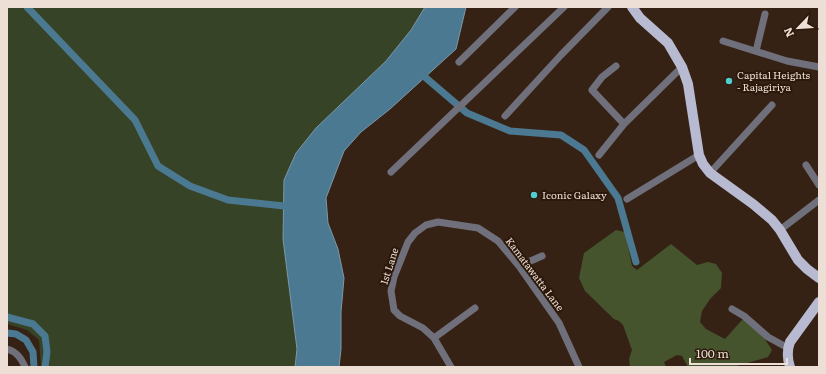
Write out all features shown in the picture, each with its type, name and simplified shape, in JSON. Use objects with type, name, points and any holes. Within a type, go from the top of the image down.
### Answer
[{"type":"main road","points":[[632,7],[640,18],[668,43],[682,67],[688,84],[699,155],[703,164],[710,173],[753,204],[772,220],[780,230],[798,260],[819,278]]},
{"type":"main road","points":[[790,367],[788,348],[790,342],[819,302]]},
{"type":"street","points":[[459,62],[515,7]]},
{"type":"street","points":[[391,172],[564,7]]},
{"type":"street","points":[[505,116],[608,7]]},
{"type":"street","points":[[756,51],[765,14]]},
{"type":"street","points":[[723,41],[787,60],[819,67]]},
{"type":"street","points":[[616,66],[602,77],[592,90],[624,124]]},
{"type":"street","points":[[599,155],[624,124],[682,67]]},
{"type":"street","points":[[710,173],[772,105]]},
{"type":"street","points":[[627,198],[699,155]]},
{"type":"street","points":[[806,165],[819,185]]},
{"type":"street","points":[[780,230],[819,200]]},
{"type":"street","name":"Kamatawatta Lane","points":[[408,242],[415,233],[426,225],[438,222],[478,228],[498,240],[559,323],[579,367]]},
{"type":"street","name":"1st Lane","points":[[408,242],[394,277],[391,291],[394,310],[400,316],[423,328],[434,338],[451,367]]},
{"type":"street","points":[[518,266],[542,256]]},
{"type":"street","points":[[434,338],[475,308]]},
{"type":"street","points":[[732,309],[744,316],[768,337],[788,348]]},
{"type":"street","points":[[7,349],[11,350],[20,357],[25,367]]},
{"type":"green space","points":[[7,7],[425,7],[411,30],[386,61],[316,128],[296,153],[297,349],[295,367],[41,367],[39,340],[27,330],[7,324]]},
{"type":"green space","points":[[616,230],[625,232],[632,266],[637,270],[671,244],[697,265],[708,262],[716,264],[722,273],[721,288],[710,299],[702,311],[700,322],[706,329],[725,339],[742,320],[753,321],[772,350],[768,357],[733,367],[688,367],[682,356],[677,355],[664,362],[666,367],[630,367],[629,359],[632,350],[623,325],[614,319],[585,291],[579,278],[584,253]]},
{"type":"water","points":[[425,7],[466,7],[456,49],[390,109],[361,132],[344,151],[326,198],[328,223],[338,249],[344,278],[339,367],[295,367],[297,349],[283,239],[284,180],[296,153],[316,128],[386,61],[411,30]]},
{"type":"waterway","points":[[27,7],[135,120],[158,166],[190,186],[228,200],[284,206]]},
{"type":"waterway","points":[[419,72],[467,113],[510,131],[561,135],[584,150],[618,198],[636,262]]},
{"type":"waterway","points":[[7,317],[33,324],[45,336],[47,352],[45,367]]},
{"type":"waterway","points":[[7,333],[16,334],[26,340],[33,352],[34,367]]},
{"type":"place","name":"Capital Heights - Rajagiriya","points":[[729,81]]},
{"type":"place","name":"Iconic Galaxy","points":[[534,195]]}]
